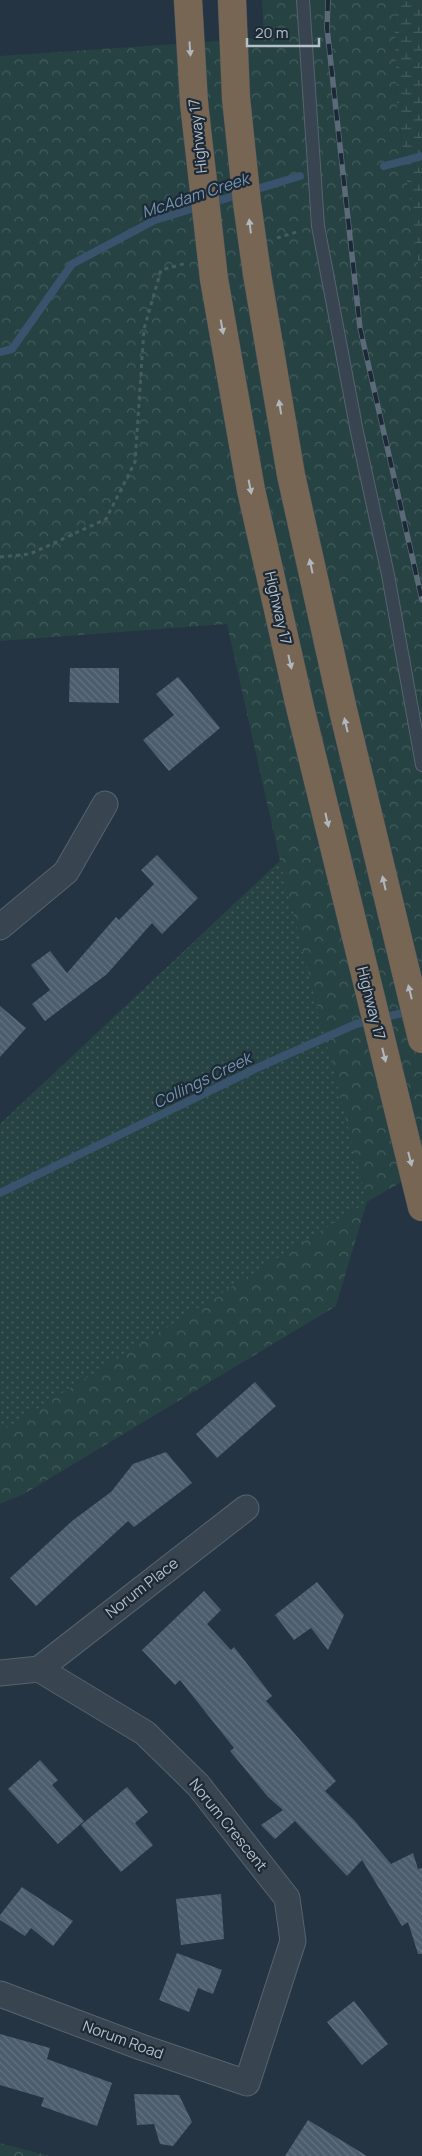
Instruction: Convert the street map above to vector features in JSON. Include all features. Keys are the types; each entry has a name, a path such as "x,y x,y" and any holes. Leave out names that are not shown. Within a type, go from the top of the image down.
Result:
{"highway":[{"name":"Highway 17","path":"188,0 194,103 214,279 251,490 302,716 422,1207"},
{"path":"232,0 236,98 246,194 257,274 291,474 342,710 422,1039"}],"street":[{"path":"0,927 66,872 105,804"},
{"name":"Norum Place","path":"38,1669 246,1508"},
{"path":"0,1673 38,1669"},
{"name":"Norum Crescent","path":"38,1669 145,1734 198,1785 287,1898 293,1941 247,2083"},
{"name":"Norum Road","path":"0,1994 141,2047 247,2083"}],"lane":[{"path":"304,0 318,226 357,432 388,575 422,765"}],"path":[{"path":"272,239 318,226"},
{"path":"0,557 30,554 106,519 135,462 144,329 161,270 189,263"}],"green space":[{"path":"262,0 394,0 397,106 422,290 422,1170 367,1202 336,1306 24,1494 0,1504 0,1124 280,861 227,624 0,641 0,56 264,38"},
{"path":"394,0 422,0 422,290 397,106"},
{"path":"280,861 367,1202 0,1432 0,1124"},
{"path":"0,2143 50,2156 0,2156"}],"building":[{"path":"70,668 119,668 119,703 69,702"},
{"path":"178,677 220,728 169,771 143,740 174,715 156,694"},
{"path":"157,855 198,898 162,934 152,923 107,974 45,1021 32,1004 50,990 31,965 50,951 67,973 116,917 119,920 154,884 141,870"},
{"path":"0,1006 26,1028 0,1057"},
{"path":"255,1382 276,1406 217,1458 196,1434"},
{"path":"166,1452 192,1483 134,1527 128,1521 36,1606 10,1578 72,1521 111,1492 133,1464"},
{"path":"317,1582 344,1615 328,1650 311,1628 294,1640 275,1615"},
{"path":"204,1591 221,1610 207,1624 231,1650 234,1647 272,1696 266,1701 336,1781 325,1791 354,1820 391,1864 413,1853 418,1869 422,1868 422,1954 418,1954 408,1922 402,1926 362,1860 347,1876 295,1821 275,1839 261,1825 283,1810 268,1797 230,1751 234,1748 180,1680 175,1685 142,1650"},
{"path":"40,1760 58,1780 52,1785 84,1821 58,1844 8,1789"},
{"path":"127,1787 148,1812 135,1823 153,1845 121,1872 81,1825"},
{"path":"22,1887 73,1921 53,1946 31,1928 25,1936 0,1920 0,1915"},
{"path":"221,1894 224,1939 181,1945 176,1899"},
{"path":"177,1953 222,1970 213,1994 198,1988 189,2012 159,2000"},
{"path":"354,2001 388,2044 362,2065 327,2022"},
{"path":"0,2034 50,2048 47,2059 112,2083 97,2126 41,2106 44,2098 0,2085"},
{"path":"134,2094 179,2095 192,2122 173,2146 160,2144 154,2124 137,2125"},
{"path":"308,2120 367,2156 285,2156"}],"waterway":[{"name":"McAdam Creek","path":"384,166 422,156"},
{"name":"McAdam Creek","path":"0,352 12,349 72,264 155,220 300,176"},
{"name":"Collings Creek","path":"0,1193 259,1067 356,1024 411,1011"}],"railway":[{"path":"328,0 327,28 360,328 422,600"}]}
